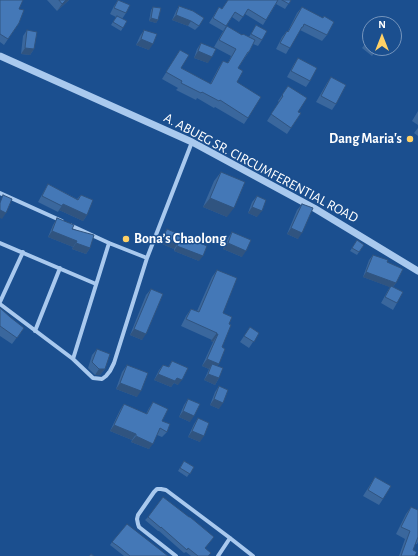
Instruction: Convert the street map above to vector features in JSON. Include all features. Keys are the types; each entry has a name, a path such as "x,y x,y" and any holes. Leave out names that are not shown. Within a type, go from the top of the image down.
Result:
{"street":[{"name":"A. ABUEG SR. CIRCUMFERENTIAL ROAD","path":"0,56 192,142 314,208 418,271"},
{"path":"23,252 0,303 73,359 93,378 102,379 110,371 114,363 147,258 192,142"},
{"path":"0,193 109,243 147,258"},
{"path":"0,243 96,284"},
{"path":"73,359 109,243"},
{"path":"35,331 60,268"},
{"path":"176,556 139,527 138,524 138,516 154,492 157,490 166,490 253,556"},
{"path":"218,556 230,538"}],"building":[{"path":"0,0 23,0 19,9 24,10 19,23 8,39 0,34"},
{"path":"59,0 66,0 62,4"},
{"path":"118,0 130,5 126,13 114,8"},
{"path":"228,0 278,0 266,20 248,9 243,17 235,12 226,26 213,18 219,7 222,9"},
{"path":"282,0 291,0 289,4"},
{"path":"179,6 193,11 204,18 199,26 176,15"},
{"path":"153,7 161,8 158,20 151,18"},
{"path":"302,7 334,22 327,35 304,24 290,48 280,43"},
{"path":"117,16 127,21 123,28 113,22"},
{"path":"256,25 267,31 262,40 251,34"},
{"path":"227,26 242,35 243,34 255,40 238,68 243,71 237,82 261,97 248,118 220,100 219,101 181,83 182,81 166,72 180,50 189,55 181,68 211,84 223,61 228,63 236,49 219,40"},
{"path":"27,30 37,32 34,49 25,48"},
{"path":"144,30 157,34 153,44 141,39"},
{"path":"201,43 216,49 212,57 198,51"},
{"path":"298,58 317,68 310,81 291,71"},
{"path":"331,77 346,85 336,104 321,96"},
{"path":"288,86 307,98 298,112 301,113 291,128 271,114"},
{"path":"221,172 245,182 234,208 210,198"},
{"path":"48,184 78,200 81,195 93,200 87,215 63,204 62,206 42,196"},
{"path":"3,195 12,199 6,213 0,210 0,203"},
{"path":"257,196 266,200 262,211 252,207"},
{"path":"302,204 313,208 302,233 291,228"},
{"path":"57,218 74,225 72,229 94,235 90,248 52,231"},
{"path":"167,229 207,246 203,256 177,246 178,243 163,237"},
{"path":"232,232 251,240 246,251 228,243"},
{"path":"357,240 364,245 359,252 352,248"},
{"path":"373,255 388,260 387,262 403,269 396,283 366,272"},
{"path":"217,270 237,278 223,313 232,317 229,324 231,325 222,347 225,349 219,364 207,359 218,334 186,319 191,309 199,312"},
{"path":"391,286 403,292 397,303 385,297"},
{"path":"151,289 163,294 146,334 134,329"},
{"path":"0,308 24,328 17,338 0,326"},
{"path":"250,327 259,333 254,342 244,336"},
{"path":"97,349 110,354 105,369 99,369 92,362"},
{"path":"172,361 188,368 182,380 177,378 175,381 158,374 163,365 169,367"},
{"path":"212,364 223,368 219,378 208,374"},
{"path":"127,365 148,373 141,391 120,383"},
{"path":"219,386 228,390 223,403 214,399"},
{"path":"188,399 200,404 194,416 183,411"},
{"path":"153,402 168,409 162,421 170,424 167,432 160,428 153,444 136,436 136,434 114,425 124,404 147,414"},
{"path":"198,418 209,423 204,436 192,431"},
{"path":"184,461 194,467 190,474 180,468"},
{"path":"375,477 391,486 383,499 368,490"},
{"path":"163,497 214,537 205,548 211,553 208,556 198,556 188,548 187,550 148,517"},
{"path":"411,507 418,510 418,537 413,550 417,552 415,556 401,556 410,531 401,527"},
{"path":"127,524 168,556 130,556 112,542"}],"place":[{"name":"Dang Maria's","path":"410,139"},
{"name":"Bona’s Chaolong","path":"126,239"}]}
